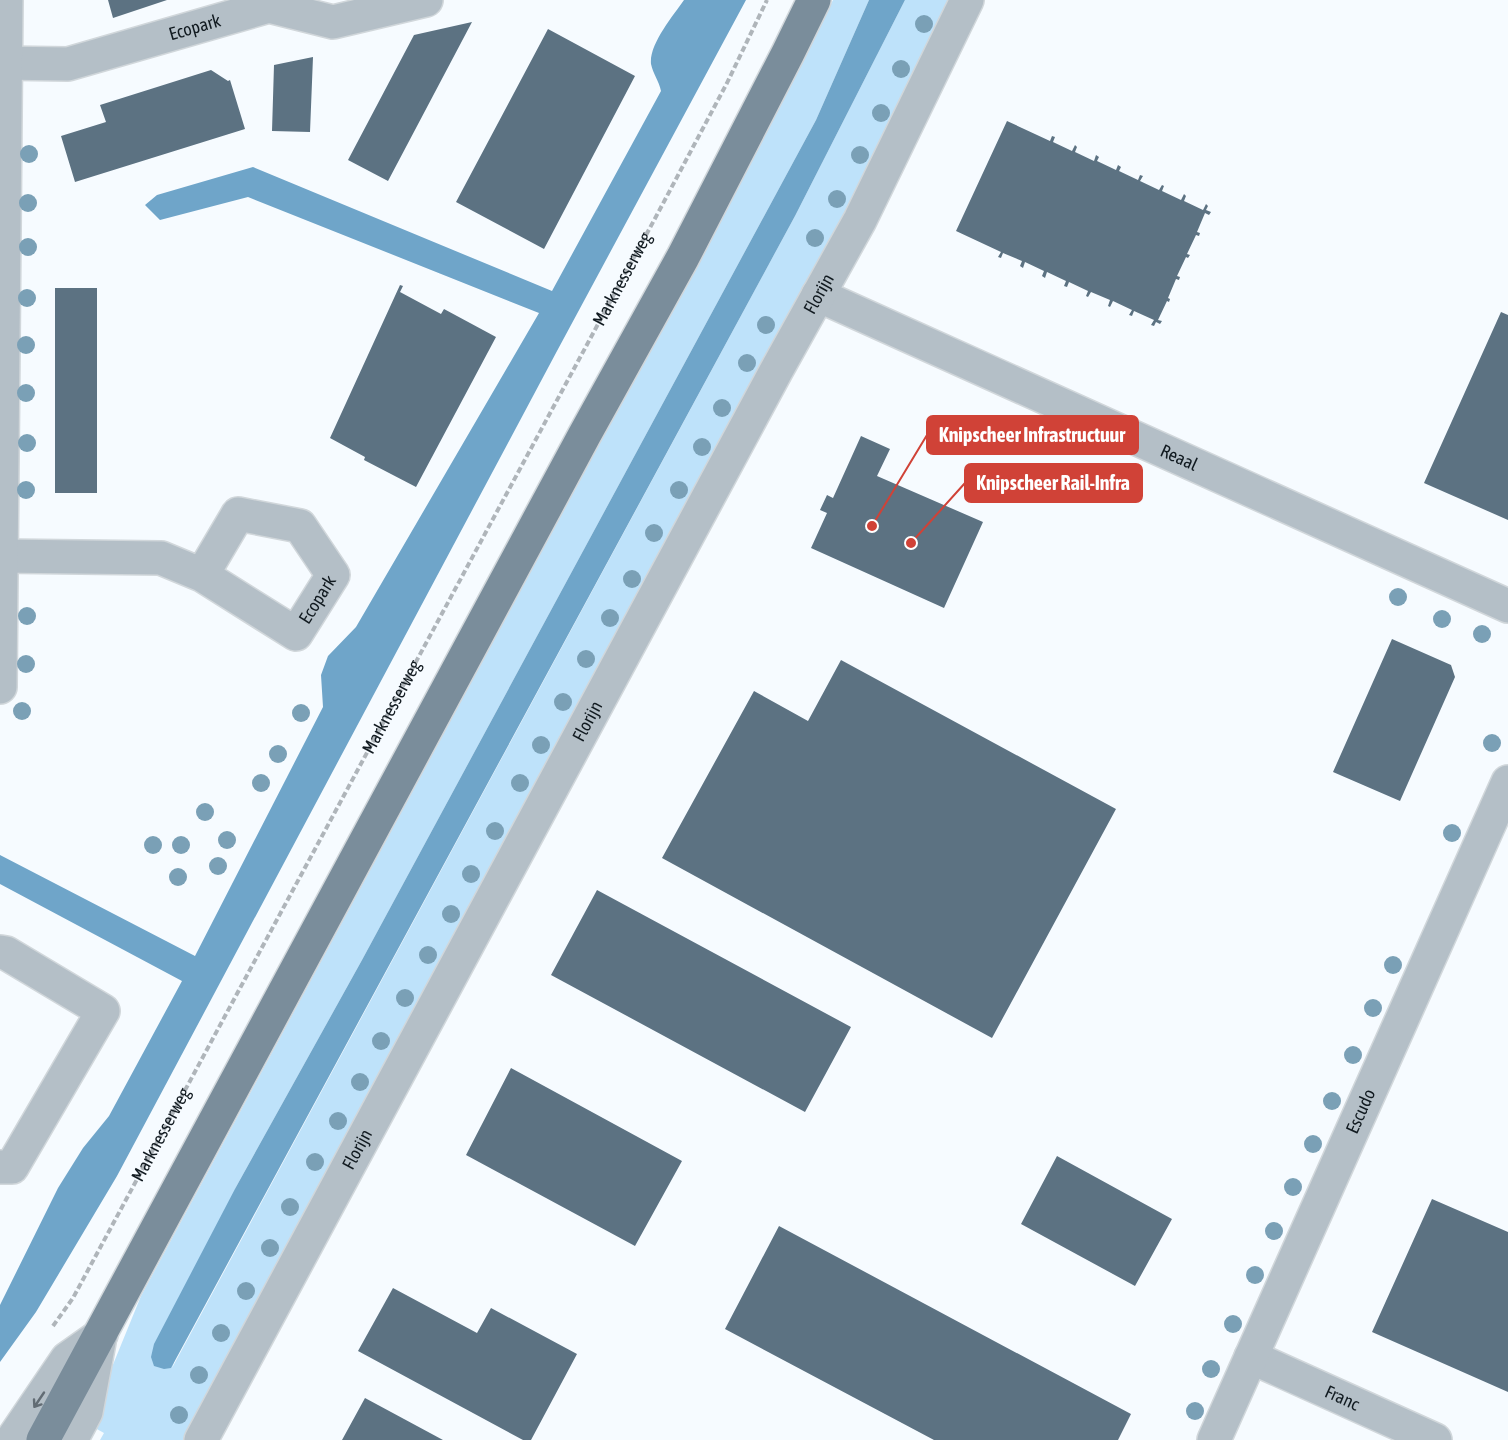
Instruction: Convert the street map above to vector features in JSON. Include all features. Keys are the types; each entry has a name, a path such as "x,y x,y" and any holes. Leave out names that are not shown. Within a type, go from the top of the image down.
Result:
{"main road":[{"path":"43,1440 563,475 683,257 814,0"}],"street":[{"path":"0,687 3,63 6,0"},
{"name":"Ecopark","path":"3,63 68,64 272,3 333,22 426,0"},
{"name":"Florijn","path":"201,1440 860,220 967,0"},
{"name":"Reaal","path":"818,295 1508,606"},
{"path":"1,556 161,558 202,575"},
{"name":"Escudo","path":"1214,1440 1508,782"},
{"path":"0,952 6,952 103,1011 4,1175"},
{"path":"12,1440 67,1359 100,1335"},
{"path":"71,1440 86,1412 100,1335"},
{"name":"Franc","path":"1251,1357 1436,1440"}],"path":[{"name":"Marknesserweg","path":"49,1332 73,1298 313,855 727,83 767,0"}],"shaded area":[{"path":"684,0 746,0 117,1176 36,1312 0,1362 0,1305 58,1188 83,1148 109,1116 182,981 0,884 0,855 195,956 323,707 321,675 328,656 356,627 539,313 248,197 160,220 145,205 157,195 253,167 552,291 661,91 652,68 651,56 663,30"},
{"path":"833,0 869,0 816,120 362,960 236,1187 172,1368 795,216 905,0 950,0 879,148 838,226 184,1440 100,1440 104,1433 95,1428 92,1416 141,1296 760,145"},
{"path":"869,0 905,0 795,216 171,1368 164,1369 154,1366 151,1357 154,1344 236,1187 362,960 816,120"}],"building":[{"path":"108,0 167,0 113,18"},
{"path":"472,22 388,181 348,160 414,35"},
{"path":"548,29 635,76 544,249 456,202"},
{"path":"313,57 310,132 272,131 274,65"},
{"path":"211,70 228,81 230,80 245,129 75,182 61,136 106,122 100,105"},
{"path":"1007,121 1050,141 1052,136 1055,137 1053,142 1072,151 1075,145 1077,147 1075,152 1094,161 1096,155 1099,157 1097,161 1116,170 1118,165 1121,167 1119,171 1138,180 1140,175 1143,176 1140,181 1159,190 1162,185 1164,186 1162,191 1181,200 1184,194 1186,196 1184,201 1203,210 1206,204 1208,206 1206,210 1211,212 1209,215 1205,213 1197,232 1200,233 1199,236 1196,235 1187,254 1190,255 1186,257 1177,276 1180,277 1179,280 1176,279 1168,298 1169,302 1167,301 1158,320 1162,321 1160,324 1156,322 1154,326 1151,325 1154,320 1134,311 1132,316 1129,315 1132,310 1113,301 1110,307 1108,306 1110,300 1091,292 1088,297 1086,296 1088,291 1069,282 1067,287 1064,286 1066,281 1047,272 1045,278 1042,276 1044,271 1025,262 1023,268 1020,266 1022,261 1003,253 1001,258 998,257 1001,252 956,231"},
{"path":"400,285 403,286 400,292 441,314 444,309 496,337 416,487 364,460 365,457 330,438"},
{"path":"55,288 97,288 97,493 55,493"},
{"path":"1501,312 1508,315 1508,520 1424,483"},
{"path":"861,436 890,449 877,476 983,522 944,608 811,548 827,513 820,510 827,495 833,498"},
{"path":"1392,639 1451,665 1455,677 1400,801 1333,772"},
{"path":"841,660 1116,809 992,1038 662,858 754,691 808,721"},
{"path":"597,890 851,1027 805,1112 551,975"},
{"path":"511,1068 682,1161 635,1246 466,1155"},
{"path":"1057,1156 1172,1219 1135,1286 1021,1224"},
{"path":"1432,1199 1508,1232 1508,1392 1372,1332"},
{"path":"779,1226 1131,1414 1118,1440 934,1440 725,1329"},
{"path":"393,1288 477,1333 491,1308 577,1354 531,1440 523,1440 358,1351"},
{"path":"365,1398 443,1440 342,1440"}],"place":[{"name":"Knipscheer Infrastructuur","path":"872,526"},
{"name":"Knipscheer Rail-Infra","path":"911,543"}]}
